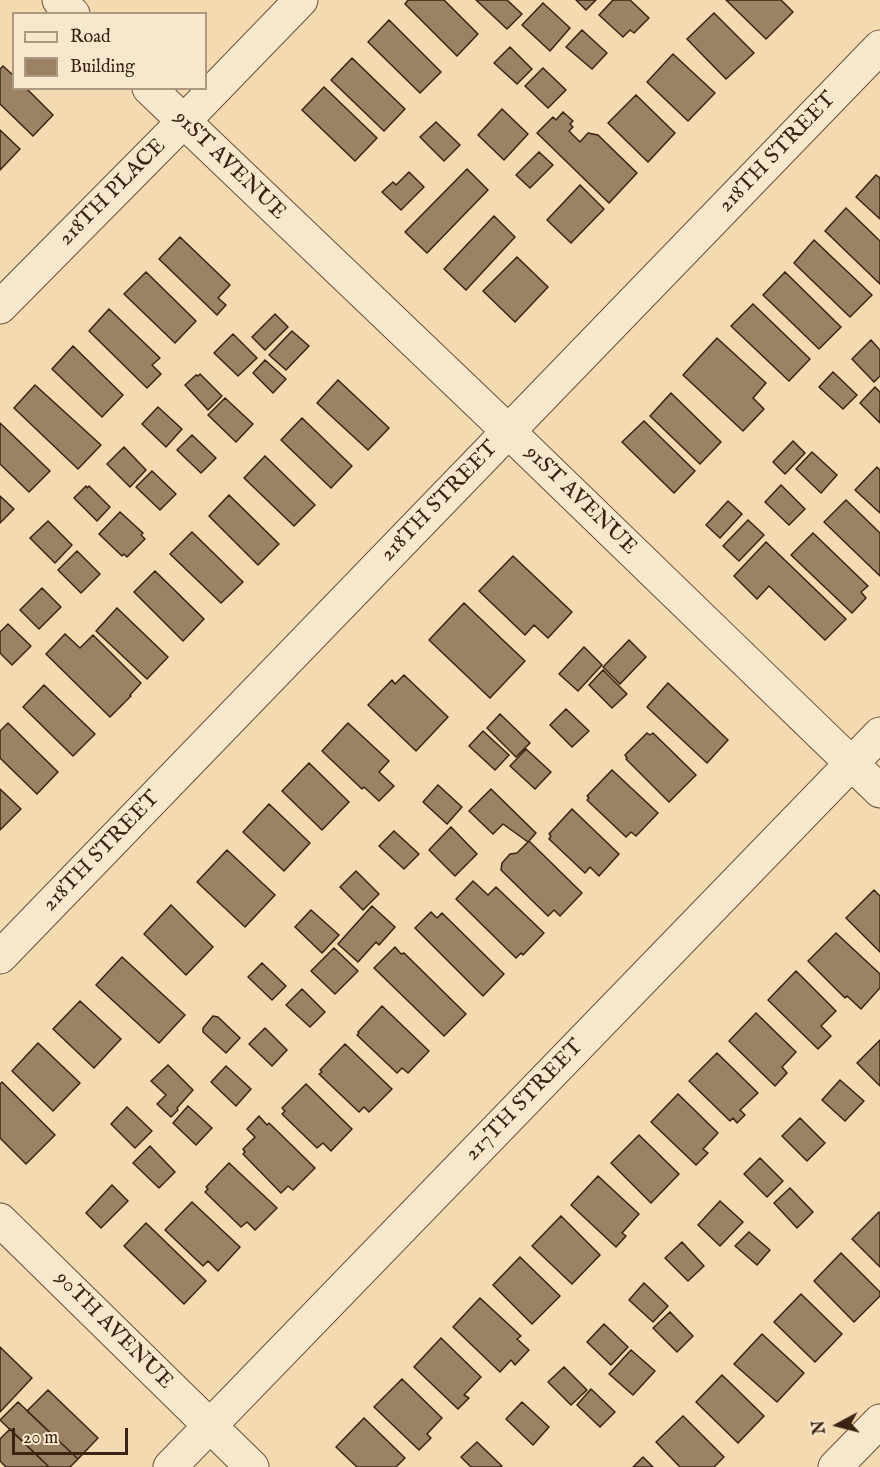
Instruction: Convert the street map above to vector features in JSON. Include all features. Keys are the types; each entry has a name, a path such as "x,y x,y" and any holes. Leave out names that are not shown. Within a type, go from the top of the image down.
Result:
{"street":[{"path":"59,0 70,12"},
{"name":"218TH PLACE","path":"0,307 301,0"},
{"name":"218TH STREET","path":"0,957 880,47"},
{"name":"91ST AVENUE","path":"151,90 880,791"},
{"name":"217TH STREET","path":"171,1467 880,734"},
{"name":"90TH AVENUE","path":"0,1220 252,1467"},
{"path":"835,1467 880,1421"}],"building":[{"path":"408,0 444,0 478,34 457,56 405,4"},
{"path":"476,0 507,0 522,14 507,29"},
{"path":"576,0 596,0 586,10"},
{"path":"613,0 630,0 649,18 634,33 630,30 623,37 599,15"},
{"path":"726,0 781,0 793,12 766,39"},
{"path":"543,3 570,28 550,51 522,25"},
{"path":"714,13 754,53 726,79 687,39"},
{"path":"389,20 441,72 420,93 368,42"},
{"path":"582,30 607,53 592,69 566,47"},
{"path":"510,47 532,69 517,84 494,63"},
{"path":"673,54 715,93 688,121 647,82"},
{"path":"352,58 405,109 384,131 331,80"},
{"path":"3,66 12,74 12,90 28,90 53,115 33,136 0,104 0,69"},
{"path":"543,68 566,90 548,108 525,86"},
{"path":"324,87 377,138 355,161 302,110"},
{"path":"636,95 675,133 648,162 608,123"},
{"path":"502,109 528,134 504,160 478,135"},
{"path":"563,112 573,121 570,124 573,127 569,131 580,142 588,133 598,135 637,173 609,203 537,133 553,117 556,120"},
{"path":"436,122 460,145 444,161 420,137"},
{"path":"0,130 20,149 0,170"},
{"path":"539,152 553,165 530,188 516,175"},
{"path":"467,169 488,190 427,253 405,232"},
{"path":"409,172 424,187 401,210 382,192 393,182 396,185"},
{"path":"876,175 880,178 880,219 856,197"},
{"path":"580,185 604,209 571,243 547,220"},
{"path":"846,208 880,241 880,284 825,231"},
{"path":"494,216 515,237 466,290 444,269"},
{"path":"180,237 230,285 218,298 226,305 217,315 159,259"},
{"path":"814,240 872,295 850,317 794,263"},
{"path":"517,257 548,287 515,322 483,291"},
{"path":"146,272 196,321 175,343 124,294"},
{"path":"785,272 841,327 819,349 763,295"},
{"path":"753,304 810,359 789,381 731,326"},
{"path":"109,309 160,358 152,365 161,374 147,388 89,331"},
{"path":"275,314 288,327 265,350 252,337"},
{"path":"292,331 309,346 286,370 269,355"},
{"path":"233,334 257,358 238,376 214,353"},
{"path":"717,338 766,383 753,398 764,409 743,431 683,375"},
{"path":"871,340 880,350 880,376 874,382 852,359"},
{"path":"73,346 123,395 102,417 52,369"},
{"path":"265,360 286,379 273,393 253,373"},
{"path":"833,372 857,395 843,409 819,387"},
{"path":"200,374 222,396 208,410 185,385"},
{"path":"338,380 389,428 368,450 317,403"},
{"path":"35,385 101,445 78,469 14,408"},
{"path":"875,387 880,392 880,423 860,403"},
{"path":"671,393 721,442 700,464 650,416"},
{"path":"225,398 253,424 236,442 208,415"},
{"path":"158,407 182,429 166,447 142,424"},
{"path":"302,418 352,466 331,488 281,440"},
{"path":"644,421 695,471 674,493 622,442"},
{"path":"0,423 50,471 29,492 0,464"},
{"path":"192,435 216,458 201,473 177,450"},
{"path":"793,441 805,453 785,474 773,462"},
{"path":"124,447 146,470 130,487 107,464"},
{"path":"812,452 837,475 821,493 796,469"},
{"path":"265,456 315,505 294,526 244,478"},
{"path":"877,467 880,470 880,513 855,490"},
{"path":"152,471 176,494 160,510 136,487"},
{"path":"781,485 805,509 789,525 765,502"},
{"path":"86,486 87,488 89,486 110,507 97,521 74,498"},
{"path":"229,495 279,544 258,565 209,516"},
{"path":"0,496 14,509 0,523"},
{"path":"846,500 880,533 880,576 824,522"},
{"path":"728,501 742,514 720,538 706,525"},
{"path":"120,512 143,533 141,535 145,539 127,557 124,554 122,556 99,534"},
{"path":"748,520 764,535 739,561 723,546"},
{"path":"48,521 72,545 55,563 30,538"},
{"path":"192,532 243,582 221,603 170,554"},
{"path":"813,533 868,586 861,592 866,598 852,613 791,555"},
{"path":"766,542 846,619 825,640 769,586 757,599 734,576"},
{"path":"77,551 100,574 81,593 58,570"},
{"path":"513,556 572,612 548,638 534,625 525,635 479,591"},
{"path":"155,571 204,619 183,641 134,592"},
{"path":"42,588 61,607 39,629 20,610"},
{"path":"464,603 525,661 490,698 429,640"},
{"path":"117,608 168,657 147,679 96,631"},
{"path":"8,624 31,646 12,665 0,653 0,632"},
{"path":"65,634 80,648 93,635 141,683 110,717 46,654"},
{"path":"629,640 646,657 620,684 603,667"},
{"path":"584,647 602,665 578,691 559,674"},
{"path":"603,670 627,694 612,708 589,685"},
{"path":"404,675 448,717 416,751 368,705 392,680 395,684"},
{"path":"668,683 728,740 707,763 647,707"},
{"path":"44,685 95,734 73,756 23,707"},
{"path":"566,709 589,731 572,747 550,725"},
{"path":"500,714 530,743 516,757 487,728"},
{"path":"8,723 58,772 37,794 0,758 0,731"},
{"path":"348,723 389,761 379,772 394,786 379,801 364,787 362,789 322,751"},
{"path":"483,731 509,755 495,770 469,746"},
{"path":"647,733 650,735 653,733 696,775 669,802 626,759 625,755"},
{"path":"526,749 551,772 535,789 510,766"},
{"path":"309,763 349,802 322,830 282,791"},
{"path":"612,770 658,813 636,836 631,832 626,837 587,800 589,798 587,796"},
{"path":"438,785 462,807 447,824 423,802"},
{"path":"0,789 21,809 0,830"},
{"path":"491,789 536,833 528,842 503,824 493,834 469,811"},
{"path":"269,804 310,843 284,871 243,832"},
{"path":"572,809 619,854 599,876 590,867 585,873 549,839 551,836 549,834"},
{"path":"451,827 477,854 455,876 429,850"},
{"path":"394,831 419,854 404,869 379,846"},
{"path":"529,841 582,893 560,916 554,910 548,916 501,870 502,863 510,854 517,853"},
{"path":"227,850 275,895 245,927 197,882"},
{"path":"356,871 379,894 363,910 340,887"},
{"path":"473,881 488,895 496,887 544,933 523,955 521,953 516,958 456,899"},
{"path":"874,890 880,896 880,952 846,918"},
{"path":"171,905 213,947 186,975 144,934"},
{"path":"372,906 395,927 379,945 376,942 358,962 338,944"},
{"path":"311,910 339,935 322,953 295,927"},
{"path":"431,912 437,918 442,913 504,974 483,996 415,928"},
{"path":"836,933 880,974 880,988 861,1009 847,996 845,998 808,961"},
{"path":"395,947 401,954 404,953 466,1014 444,1036 374,968"},
{"path":"334,948 358,971 335,994 311,971"},
{"path":"122,957 185,1015 159,1043 96,985"},
{"path":"262,963 286,986 272,1000 248,977"},
{"path":"796,971 836,1011 821,1026 831,1036 818,1049 768,1000"},
{"path":"302,989 325,1012 310,1027 286,1005"},
{"path":"80,1001 121,1039 94,1068 53,1029"},
{"path":"382,1006 429,1051 408,1073 402,1068 397,1073 357,1035"},
{"path":"756,1013 796,1052 782,1067 787,1073 775,1086 729,1041"},
{"path":"213,1016 218,1017 240,1038 226,1053 203,1032 203,1028"},
{"path":"265,1028 287,1050 272,1066 249,1044"},
{"path":"880,1040 880,1086 857,1063"},
{"path":"38,1043 80,1083 53,1111 12,1071"},
{"path":"345,1044 392,1089 369,1112 364,1107 359,1112 319,1074 322,1072 320,1070"},
{"path":"717,1053 758,1093 740,1110 745,1115 737,1123 733,1118 730,1121 689,1081"},
{"path":"168,1065 193,1090 171,1117 157,1104 166,1095 151,1081"},
{"path":"226,1066 251,1089 236,1106 211,1082"},
{"path":"840,1080 864,1101 845,1121 822,1100"},
{"path":"2,1082 55,1135 26,1164 0,1138 0,1084"},
{"path":"306,1084 352,1129 331,1151 323,1143 317,1148 282,1114 285,1111 282,1108"},
{"path":"678,1094 718,1133 703,1149 708,1153 696,1165 651,1122"},
{"path":"188,1106 212,1128 196,1145 173,1123"},
{"path":"127,1107 152,1131 135,1148 111,1124"},
{"path":"259,1116 315,1168 293,1190 288,1186 281,1193 243,1154 245,1152 243,1149 255,1137 247,1129"},
{"path":"800,1118 825,1143 807,1161 782,1136"},
{"path":"639,1135 679,1174 651,1203 611,1163"},
{"path":"150,1146 175,1172 159,1188 133,1163"},
{"path":"760,1158 783,1181 767,1197 744,1174"},
{"path":"229,1163 277,1208 255,1230 247,1222 241,1227 205,1192 208,1189 206,1187"},
{"path":"598,1176 639,1214 622,1233 626,1236 616,1247 571,1205"},
{"path":"112,1185 128,1201 101,1228 86,1213"},
{"path":"790,1188 813,1212 797,1228 774,1203"},
{"path":"720,1201 743,1222 720,1246 698,1225"},
{"path":"192,1202 240,1247 218,1271 208,1261 203,1266 165,1230"},
{"path":"880,1213 880,1267 852,1239"},
{"path":"561,1216 600,1255 572,1284 532,1246"},
{"path":"146,1223 206,1281 184,1304 124,1246"},
{"path":"749,1232 770,1250 757,1265 735,1246"},
{"path":"682,1242 704,1266 688,1281 665,1258"},
{"path":"841,1253 880,1292 880,1296 854,1322 814,1281"},
{"path":"520,1257 560,1296 532,1324 493,1285"},
{"path":"644,1283 668,1306 653,1322 629,1300"},
{"path":"801,1294 842,1334 815,1362 774,1322"},
{"path":"480,1298 521,1336 517,1339 529,1350 515,1365 511,1360 500,1372 453,1327"},
{"path":"670,1312 693,1336 677,1352 653,1328"},
{"path":"604,1324 628,1347 611,1365 587,1342"},
{"path":"762,1334 804,1373 777,1402 734,1364"},
{"path":"441,1338 481,1377 464,1395 469,1398 458,1409 414,1367"},
{"path":"0,1347 32,1378 0,1412"},
{"path":"631,1350 655,1371 633,1395 609,1374"},
{"path":"564,1367 587,1390 571,1405 548,1382"},
{"path":"722,1375 764,1416 738,1443 696,1402"},
{"path":"402,1379 442,1418 427,1434 431,1438 419,1450 374,1407"},
{"path":"591,1389 615,1412 600,1427 577,1405"},
{"path":"48,1390 98,1438 78,1459 27,1411"},
{"path":"18,1402 78,1459 70,1467 49,1467 0,1420"},
{"path":"522,1402 549,1427 533,1445 506,1419"},
{"path":"683,1416 724,1457 714,1467 680,1467 656,1442"},
{"path":"364,1418 405,1458 396,1467 357,1467 336,1447"},
{"path":"10,1429 49,1467 6,1467 0,1461 0,1439"},
{"path":"477,1442 502,1466 471,1467 461,1457"},
{"path":"643,1457 653,1467 633,1467"}]}
